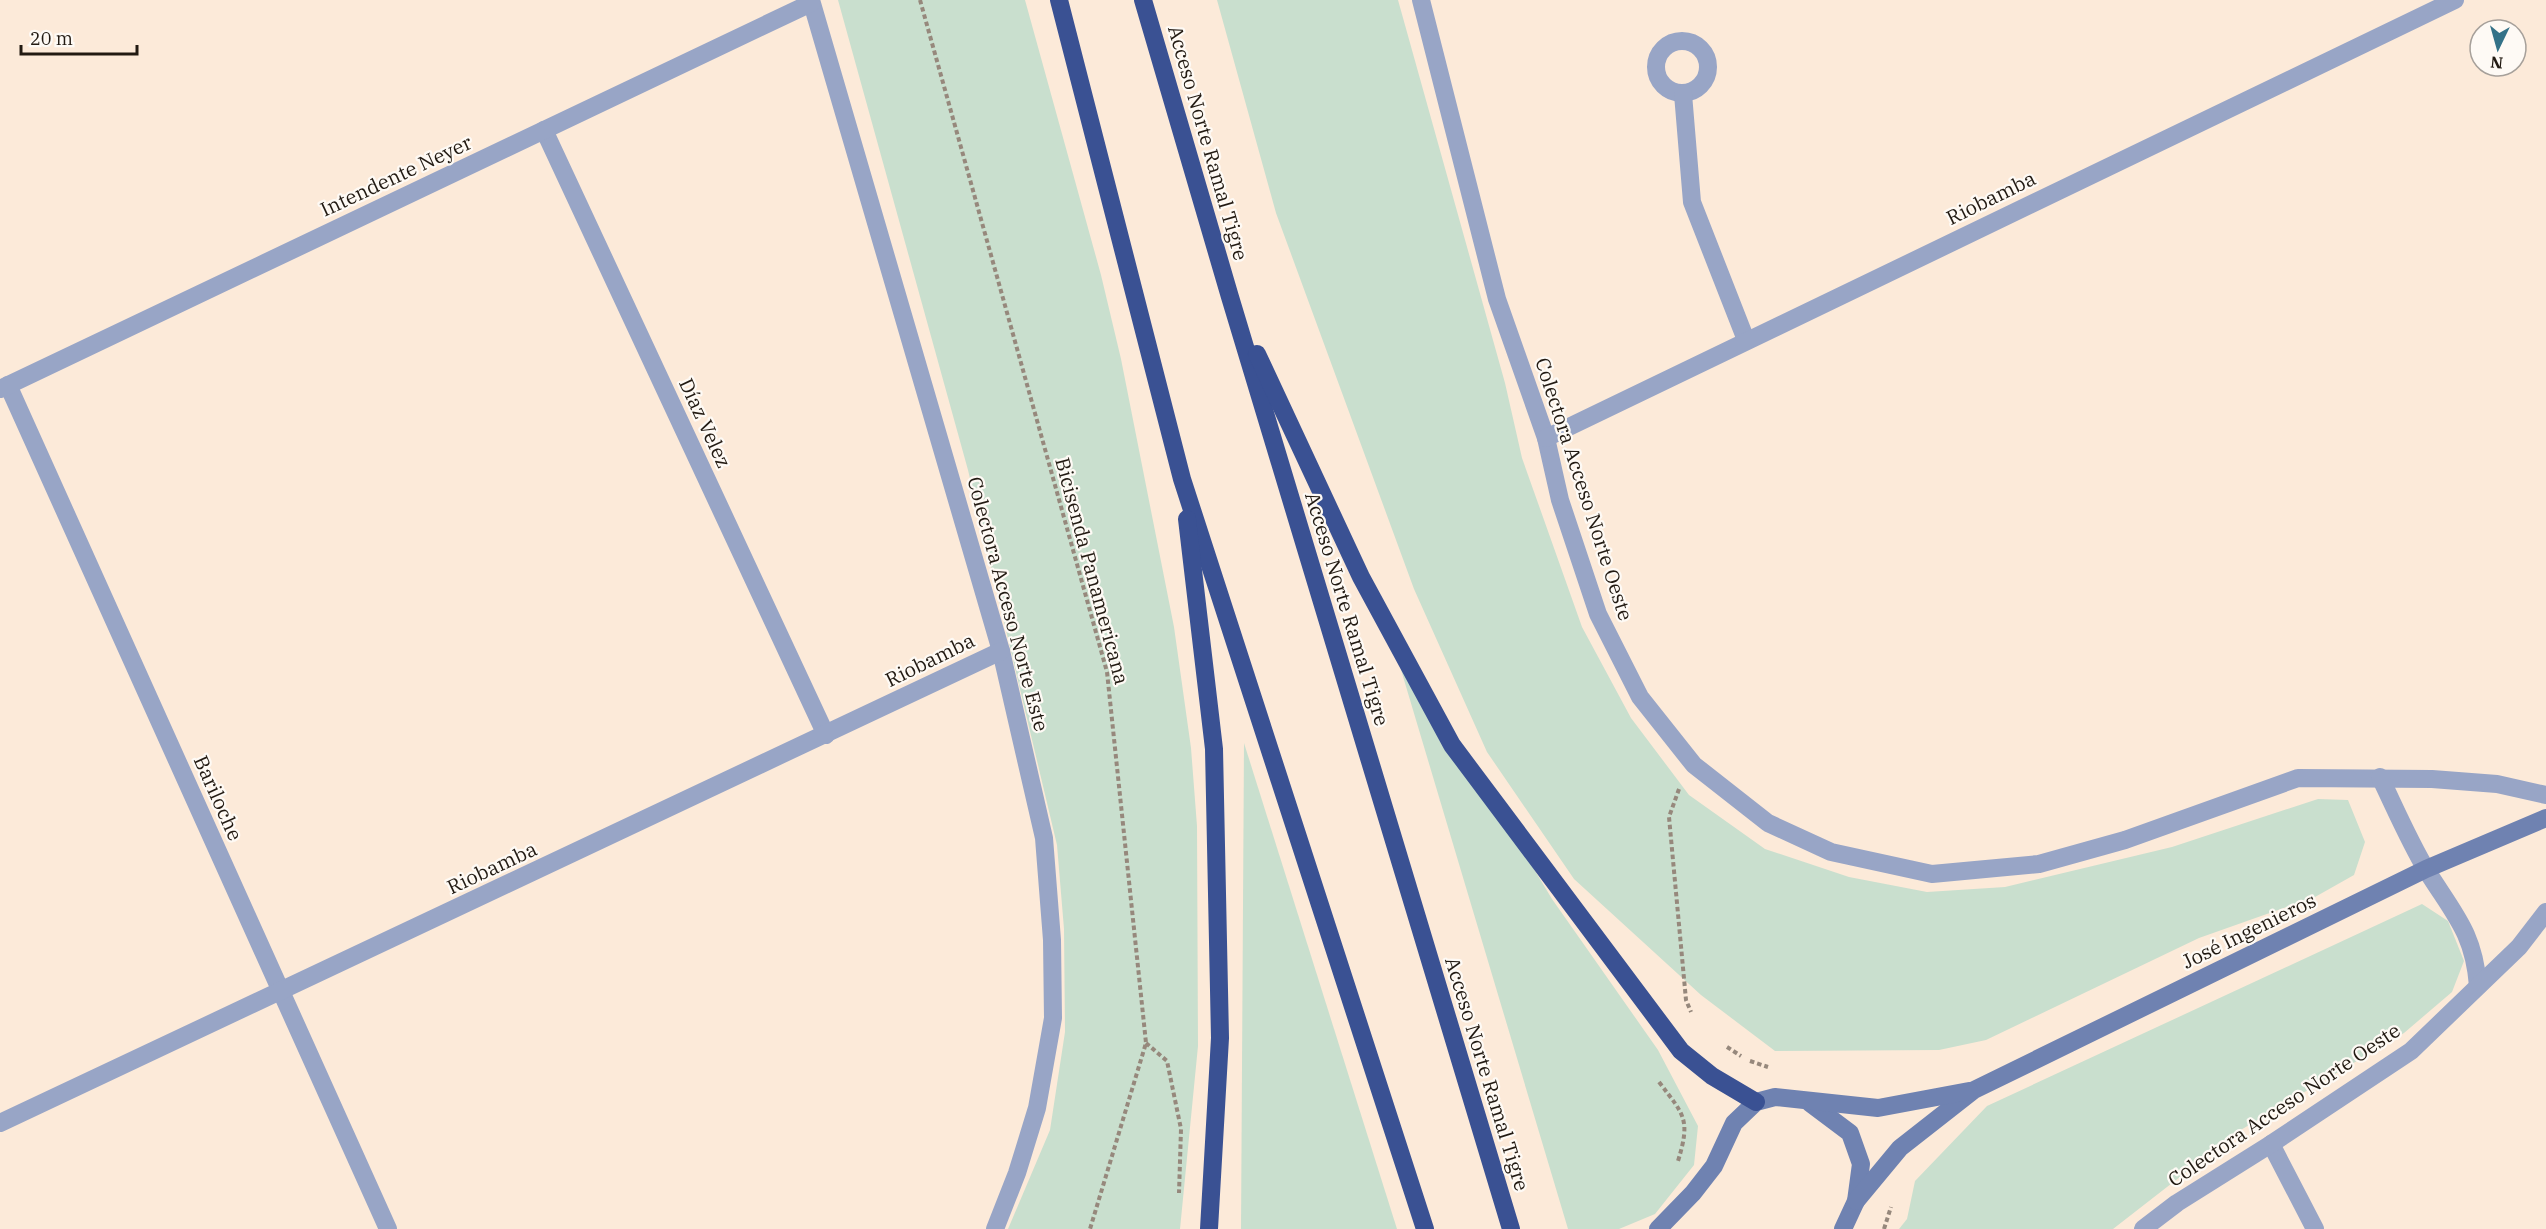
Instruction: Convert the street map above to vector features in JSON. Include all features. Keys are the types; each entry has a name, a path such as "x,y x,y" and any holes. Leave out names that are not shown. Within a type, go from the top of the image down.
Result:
{"highway":[{"path":"1059,0 1182,478 1425,1229"},
{"name":"Acceso Norte Ramal Tigre","path":"1143,0 1230,297 1511,1229"},
{"path":"1230,297 1361,577 1452,745 1681,1051 1712,1076 1756,1102"},
{"path":"1182,478 1214,748 1220,1038 1209,1229"}],"street":[{"name":"Colectora Acceso Norte Oeste","path":"1421,0 1497,298 1546,438 1560,500 1598,614 1640,697 1694,765 1768,823 1831,852 1932,874 2039,864 2125,840 2298,778 2380,777 2497,784 2546,795"},
{"name":"Riobamba","path":"1546,438 2455,0"},
{"name":"Intendente Neyer","path":"4,387 811,1"},
{"name":"Colectora Acceso Norte Este","path":"811,1 1001,651 1044,838 1052,940 1053,1018 1037,1108 1017,1173 995,1229"},
{"path":"1683,94 1692,202 1746,340"},
{"name":"Díaz Velez","path":"544,130 826,735"},
{"name":"Bariloche","path":"4,387 388,1229"},
{"name":"Riobamba","path":"0,1123 281,993 1001,651"},
{"path":"2380,777 2426,869 2462,924 2476,957 2478,986"},
{"name":"José Ingenieros","path":"1856,1201 1900,1148 1974,1090 2426,869 2546,818"},
{"name":"Colectora Acceso Norte Oeste","path":"2143,1229 2177,1203 2271,1144 2411,1050 2519,947 2546,912"},
{"name":"José Ingenieros","path":"1756,1102 1775,1097 1810,1103 1878,1108 1974,1090"},
{"path":"1658,1229 1714,1166 1734,1123 1756,1102"},
{"path":"1810,1103 1850,1133 1862,1164 1856,1201 1843,1229"},
{"path":"2271,1144 2315,1229"}],"path":[{"name":"Bicisenda Panamericana","path":"920,0 1107,672 1146,1043 1090,1229"},
{"path":"1694,765 1680,787 1670,817 1686,1000 1694,1019"},
{"path":"1146,1043 1167,1060 1181,1129 1180,1168"},
{"path":"1659,1082 1683,1113 1685,1134 1674,1171"}],"green space":[{"path":"838,0 1025,0 1101,275 1121,359 1174,627 1191,748 1197,826 1198,1046 1180,1229 1008,1229 1050,1130 1065,1032 1064,929 1057,845 968,470"},
{"path":"1217,0 1398,0 1505,383 1522,458 1582,627 1631,718 1689,795 1765,849 1849,877 1927,892 2005,887 2172,847 2318,799 2348,800 2365,842 2354,875 2315,897 2199,938 1986,1040 1939,1050 1775,1051 1701,995 1574,879 1487,752 1414,589 1276,213"},
{"path":"1393,643 1434,703 1552,899 1658,1050 1698,1126 1694,1165 1655,1214 1619,1229 1568,1229"},
{"path":"1244,743 1397,1229 1241,1229"},
{"path":"2422,904 2448,921 2464,961 2452,992 2404,1033 2239,1131 2113,1229 1899,1229 1907,1219 1915,1181 1987,1106"}]}
